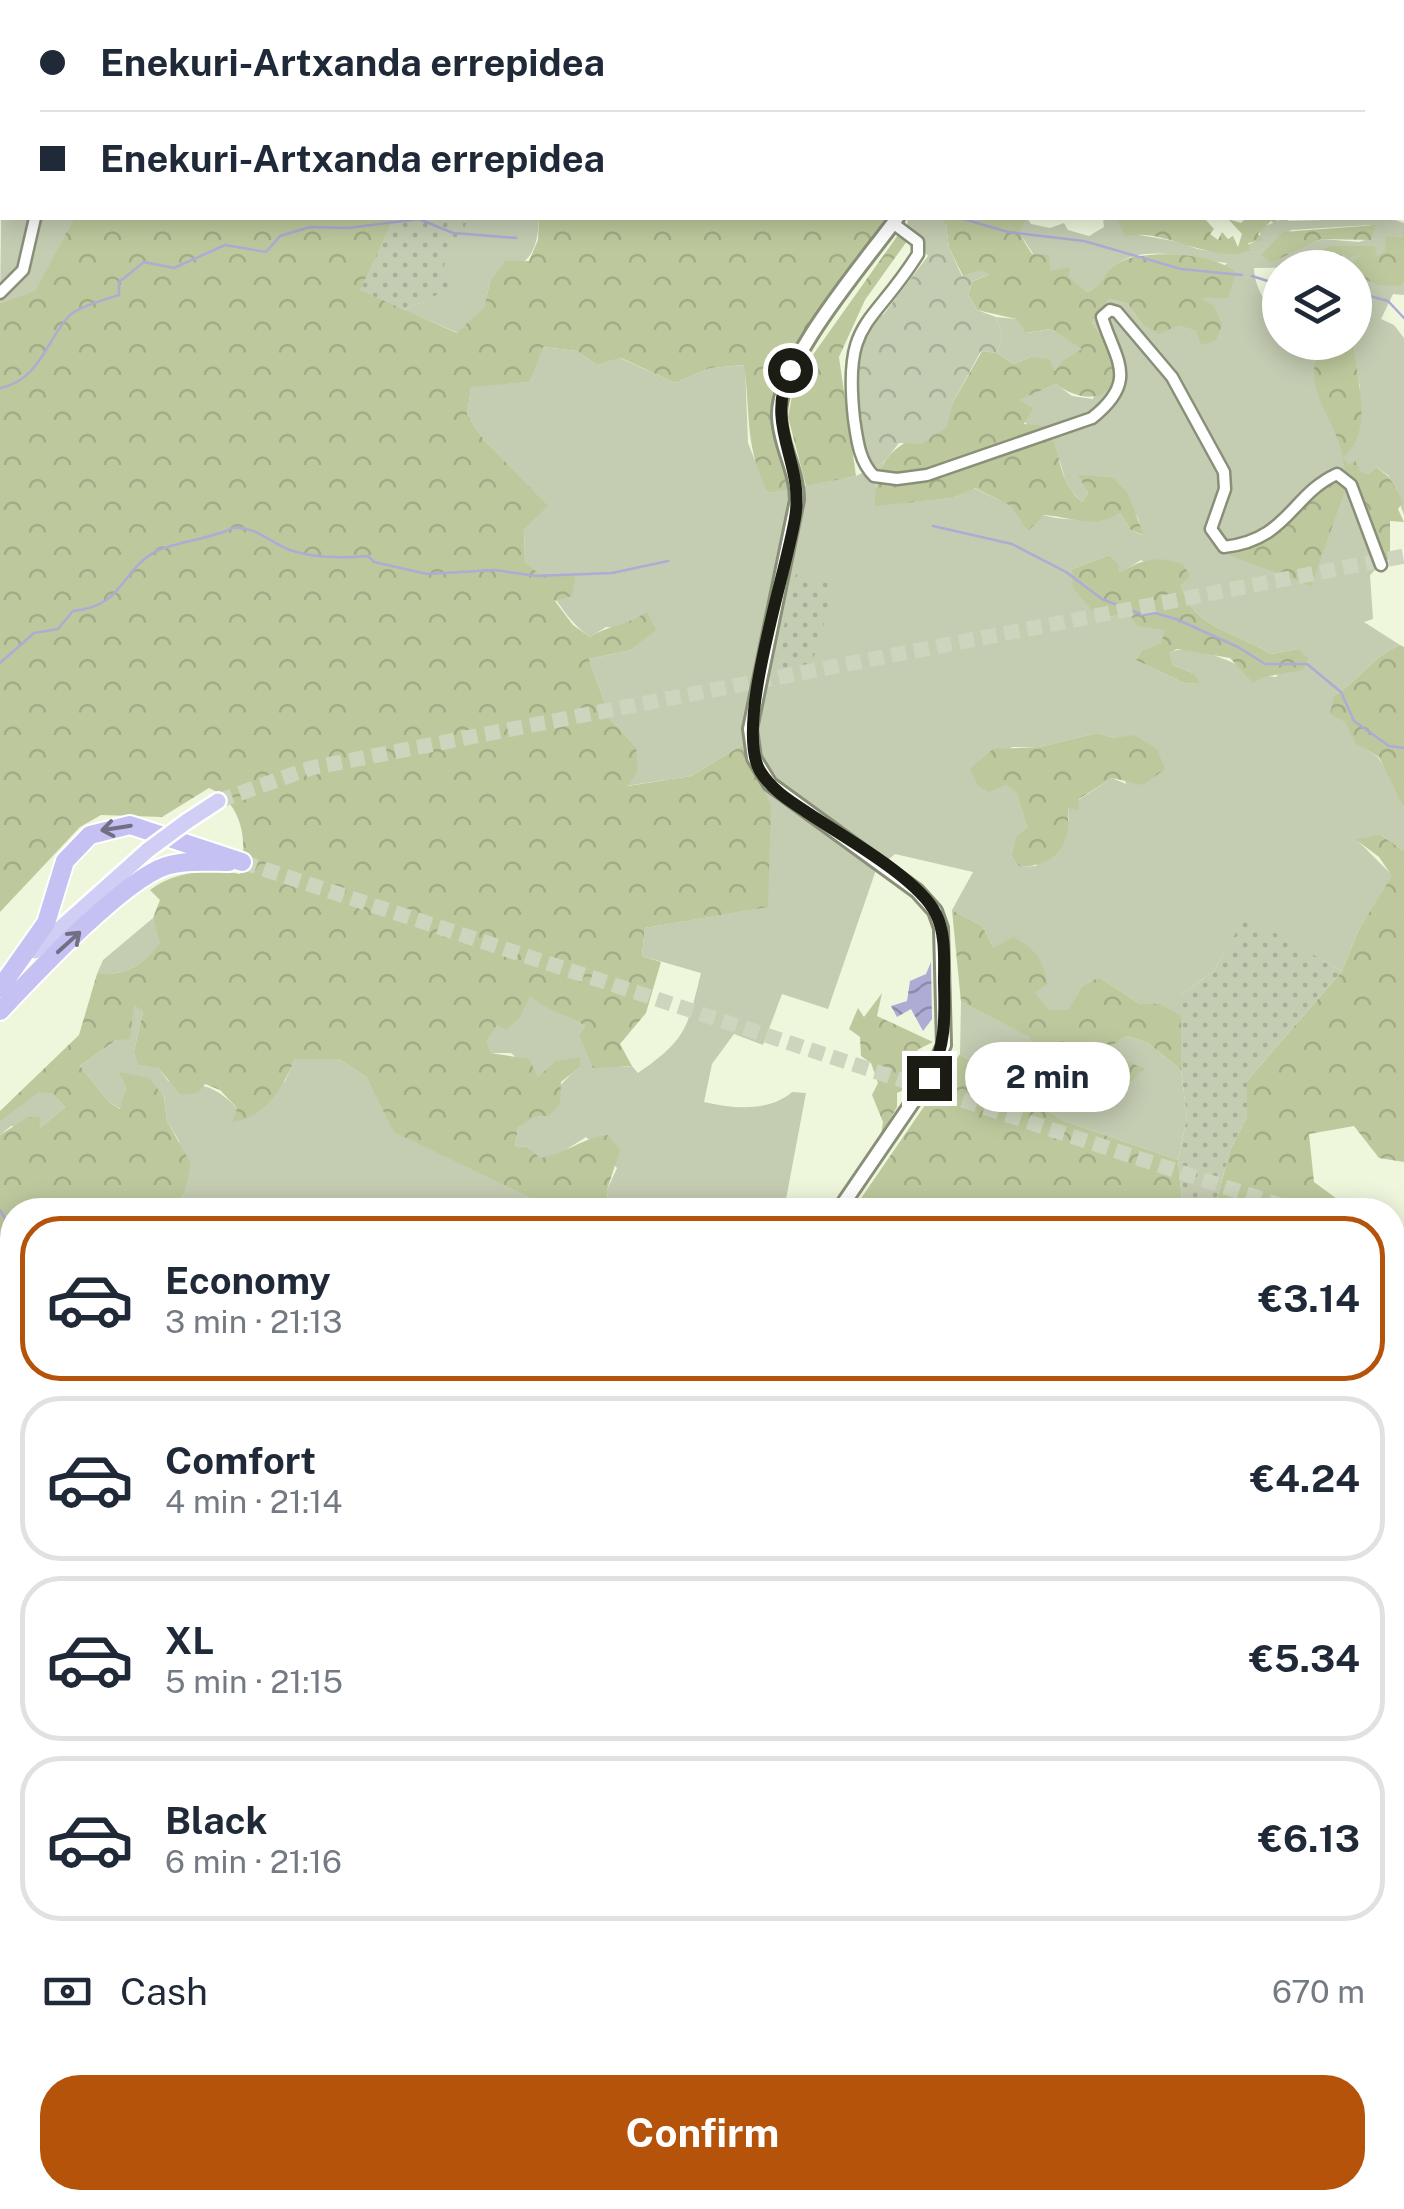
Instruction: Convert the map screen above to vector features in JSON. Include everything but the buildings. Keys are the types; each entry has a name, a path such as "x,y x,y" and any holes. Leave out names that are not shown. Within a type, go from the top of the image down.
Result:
{"highway":[{"path":"0,989 36,951 148,850 218,801"},
{"path":"0,989 46,923 66,861 90,835 130,825 242,862 166,866 146,877 57,953 0,1010"},
{"path":"0,1010 36,951"}],"street":[{"path":"0,293 22,270 34,220"},
{"path":"847,1198 939,1060 945,1023 941,928 935,911 917,891 770,784 754,758 750,729 798,500 796,477 780,430 781,394 804,349 897,222 918,242 918,254 871,314 849,364 860,452 874,476 897,479 926,475 1092,418 1111,400 1119,380 1120,356 1102,323 1105,311 1110,310 1117,312 1172,376 1224,472 1225,489 1211,529 1216,542 1224,547 1245,545 1270,532 1338,474 1351,486 1381,565"}],"green space":[{"path":"1,220 73,220 35,292 0,303"},
{"path":"73,220 393,220 361,290 457,333 484,307 490,282 505,261 529,261 538,240 539,220 888,220 804,336 779,386 774,406 775,427 791,489 768,493 760,476 752,445 744,365 710,368 675,383 621,358 597,365 577,351 543,347 530,382 471,387 467,415 484,440 548,506 524,529 525,562 539,574 575,576 572,596 555,601 573,625 590,637 647,612 656,630 631,650 589,659 611,720 636,747 638,771 628,786 691,776 742,745 771,805 768,907 645,928 642,956 661,962 646,1013 620,1044 632,1066 593,1068 579,1035 585,1026 530,996 520,1017 506,1030 497,1025 486,1041 491,1053 529,1059 538,1077 556,1061 580,1057 580,1067 561,1082 560,1104 549,1116 535,1116 518,1128 515,1146 528,1147 540,1158 608,1135 620,1150 607,1198 530,1198 394,1132 366,1077 339,1059 295,1059 271,1100 255,1114 232,1123 237,1108 220,1090 205,1084 198,1093 181,1095 158,1068 138,1064 134,1051 143,1012 134,1005 130,1039 116,1040 80,1066 110,1103 120,1109 126,1088 119,1072 149,1078 164,1097 167,1121 191,1164 184,1194 180,1198 0,1198 0,1135 28,1117 41,1117 39,1129 65,1107 53,1094 39,1092 0,1122 0,1111 79,1035 97,974 133,967 160,943 153,918 160,900 150,890 193,873 240,874 243,849 236,813 209,788 162,817 101,815 80,827 0,912 0,303 35,291"},
{"path":"393,220 467,220 458,246 444,265 449,289 405,310 360,290"},
{"path":"467,220 539,220 527,259 490,282 484,307 458,333 405,310 448,289 443,265"},
{"path":"908,220 940,220 946,225 949,248 962,276 979,270 990,274 973,281 968,294 977,310 996,317 1002,336 997,353 981,351 952,404 947,427 922,444 899,443 884,462 873,468 859,424 856,353 860,337 876,312 883,315 928,256 907,229"},
{"path":"940,220 1026,220 1019,233 1032,254 1049,255 1050,271 1070,267 1068,277 1087,292 1115,265 1141,256 1196,257 1227,266 1236,273 1228,298 1200,298 1213,305 1222,324 1216,340 1201,345 1196,331 1179,325 1159,334 1142,324 1128,304 1109,299 1092,323 1112,361 1108,389 1102,394 1084,396 1056,384 1019,400 1033,408 1024,424 1044,426 1050,436 1073,493 1082,502 1088,493 1078,475 1112,477 1127,492 1144,535 1131,530 1120,513 1092,522 1044,515 1028,531 1011,506 975,488 953,498 875,506 876,487 886,460 904,444 946,427 952,404 982,351 997,353 1013,364 1031,357 1049,359 1055,371 1082,349 1050,329 1026,333 1016,319 977,310 968,294 973,281 988,275 963,276 949,248 946,225"},
{"path":"1026,220 1050,228 1064,223 1068,230 1089,236 1104,227 1103,220 1119,220 1134,234 1207,251 1251,249 1247,245 1259,240 1261,228 1279,220 1404,223 1404,237 1376,257 1375,246 1294,250 1322,239 1359,242 1365,240 1370,225 1291,230 1282,238 1288,250 1262,250 1262,268 1254,268 1262,295 1262,360 1321,360 1355,440 1360,387 1355,360 1372,360 1372,279 1399,286 1404,282 1404,295 1393,294 1381,319 1394,325 1404,338 1404,515 1389,476 1376,467 1368,474 1359,471 1347,483 1377,568 1370,575 1373,619 1364,622 1400,645 1334,696 1357,744 1378,757 1404,808 1404,851 1379,834 1356,839 1393,876 1358,931 1342,971 1245,917 1214,971 1181,995 1181,1017 1161,1004 1140,1004 1099,977 1082,986 1068,1011 1049,1010 994,948 982,926 952,910 973,872 895,854 876,870 828,1009 782,994 763,1045 734,1034 712,1064 704,1102 762,1106 792,1092 806,1093 786,1198 607,1198 617,1168 586,1137 556,1156 539,1158 528,1147 515,1146 518,1128 580,1067 537,1077 511,1053 491,1053 485,1041 497,1024 530,995 585,1026 579,1035 601,1059 632,1066 638,1073 676,1041 688,1020 701,973 642,956 645,928 767,907 742,745 691,776 626,786 636,747 611,720 589,659 631,650 655,630 606,627 590,637 571,620 525,562 524,528 547,506 484,440 467,415 471,386 530,382 542,347 577,351 597,365 620,358 675,383 710,368 745,365 748,443 768,493 856,476 884,462 876,485 876,505 953,498 974,488 1010,505 1063,519 1120,513 1131,530 1143,535 1138,518 1112,477 1079,476 1088,493 1082,502 1074,494 1055,453 1024,420 1018,400 1056,384 1072,396 1093,399 1109,352 1092,323 1109,299 1128,304 1142,324 1179,324 1196,331 1197,297 1227,263 1170,254 1141,255 1115,265 1087,292 1044,266 1018,233","holes":["1322,490 1311,585 1228,554 1268,537","1109,555 1119,574 1141,560 1181,585 1195,611 1218,628 1271,654 1298,649 1276,677 1195,650 1168,653 1173,665 1195,674 1199,684 1184,683 1136,660 1142,650 1162,643 1166,630 1130,614 1099,618 1072,569","1097,733 1114,738 1126,784 1112,778 1068,807 1069,821 1036,866 1020,867 1011,856 1016,838 1027,827 1016,790 1005,785 978,786 977,778 1012,747 1039,747"]},
{"path":"1118,220 1206,220 1214,229 1210,234 1218,240 1222,232 1228,239 1233,236 1238,247 1242,234 1229,220 1277,220 1258,234 1263,240 1248,243 1251,250 1237,254 1155,236 1125,237"},
{"path":"1376,225 1371,240 1321,239 1298,250 1266,250 1283,232"},
{"path":"1402,231 1404,232 1404,282 1400,286 1372,282 1372,250 1322,250 1331,246 1375,246 1377,256 1385,251 1386,237 1403,237"},
{"path":"898,235 907,241 865,300 839,357 856,476 806,486 788,417 795,380"},
{"path":"996,317 1016,319 1027,333 1050,329 1083,349 1055,372 1031,357 1013,364 997,353 1002,336"},
{"path":"1316,360 1356,360 1361,418 1359,433 1343,458 1349,465 1355,461 1360,471 1368,474 1376,467 1389,477 1403,502 1398,509 1404,522 1390,521 1390,558 1377,568 1347,485 1311,586 1226,554 1273,537 1329,484 1347,480 1340,445 1317,391"},
{"path":"1109,555 1119,565 1119,573 1150,560 1183,564 1190,576 1181,585 1195,611 1218,628 1271,654 1298,649 1308,658 1303,670 1264,677 1253,683 1230,658 1177,649 1169,653 1173,665 1195,674 1200,684 1184,683 1136,660 1142,650 1161,643 1165,630 1137,626 1130,614 1099,618 1073,588 1072,569"},
{"path":"796,574 830,580 835,587 809,673 774,669"},
{"path":"1400,645 1404,647 1404,808 1379,757 1356,744 1345,722 1330,714 1334,696"},
{"path":"1097,733 1114,738 1134,735 1157,749 1165,769 1143,785 1112,778 1079,799 1078,810 1068,808 1067,833 1059,851 1044,862 1020,867 1011,856 1016,837 1027,827 1016,791 1005,785 989,792 978,786 970,769 993,749 1039,747"},
{"path":"1379,834 1404,851 1404,1162 1379,1158 1354,1126 1309,1134 1314,1182 1336,1198 1217,1198 1230,1150 1247,1117 1247,1081 1342,971 1358,931 1392,876 1379,857 1355,839"},
{"path":"952,910 982,926 994,948 1013,937 1033,951 1041,961 1047,984 1035,993 1049,1010 1068,1010 1082,986 1099,977 1140,1004 1161,1004 1181,1016 1181,1070 1148,1043 1127,1036 1104,1050 1144,1069 1129,1084 1105,1077 1090,1052 1071,1055 1060,1078 1039,1069 1030,1037 961,1002"},
{"path":"1245,916 1342,971 1247,1081 1247,1117 1230,1150 1217,1198 1182,1198 1178,1160 1187,1117 1181,1070 1181,995 1214,971"},
{"path":"153,918 161,943 154,951 125,971 97,974 103,960"},
{"path":"882,993 877,1016 933,1042 917,1050 925,1055 920,1063 910,1066 914,1076 906,1089 897,1093 897,1107 881,1135 883,1122 872,1095 878,1083 871,1063 861,1056 860,1037 849,1029 858,1008 864,1017"},
{"path":"961,1002 1031,1037 1039,1069 1061,1077 1071,1055 1090,1052 1105,1077 1129,1084 1143,1069 1103,1050 1127,1036 1148,1043 1181,1070 1187,1117 1178,1160 1064,1121 960,1054"},
{"path":"134,1004 143,1012 134,1051 158,1068 168,1081 198,1084 221,1094 237,1108 233,1122 285,1081 295,1059 339,1059 366,1077 395,1132 530,1198 180,1198 184,1194 179,1141 167,1121 164,1096 120,1073 126,1088 121,1109 110,1103 80,1066 116,1040"},
{"path":"960,1054 1064,1121 1178,1160 1182,1198 861,1198"},
{"path":"39,1091 53,1094 65,1107 38,1130 11,1126 0,1135 0,1122"}],"water":[{"path":"931,962 932,1019 923,1031 911,1009 897,1017 891,1006 907,1001 910,981 926,974"}],"waterway":[{"path":"0,388 13,384 33,369 69,316 85,306 119,295 119,282 144,262 174,268 225,245 266,252 280,236 310,227 348,228 411,220"},
{"path":"421,220 453,233 516,238"},
{"path":"967,220 1008,232 1084,241 1181,269 1242,275"},
{"path":"1252,276 1262,279"},
{"path":"1372,297 1388,301 1404,318"},
{"path":"933,526 1012,544 1066,572 1102,599 1143,615 1155,613 1176,619 1265,664 1307,664 1341,692 1354,721 1389,746 1404,748"},
{"path":"0,663 34,633 58,629 73,611 90,608 113,595 136,567 159,550 232,528 255,532 299,553 368,556 374,562 427,574 495,570 536,576 612,573 668,561"}],"tunnel":[{"path":"218,801 311,768 1404,556"},
{"path":"242,862 1259,1198"}],"route":[{"path":"790,370 781,394 779,417 796,477 798,500 750,729 751,745 760,771 780,794 907,883 935,911 943,949 945,1023 944,1045 929,1078"}]}
